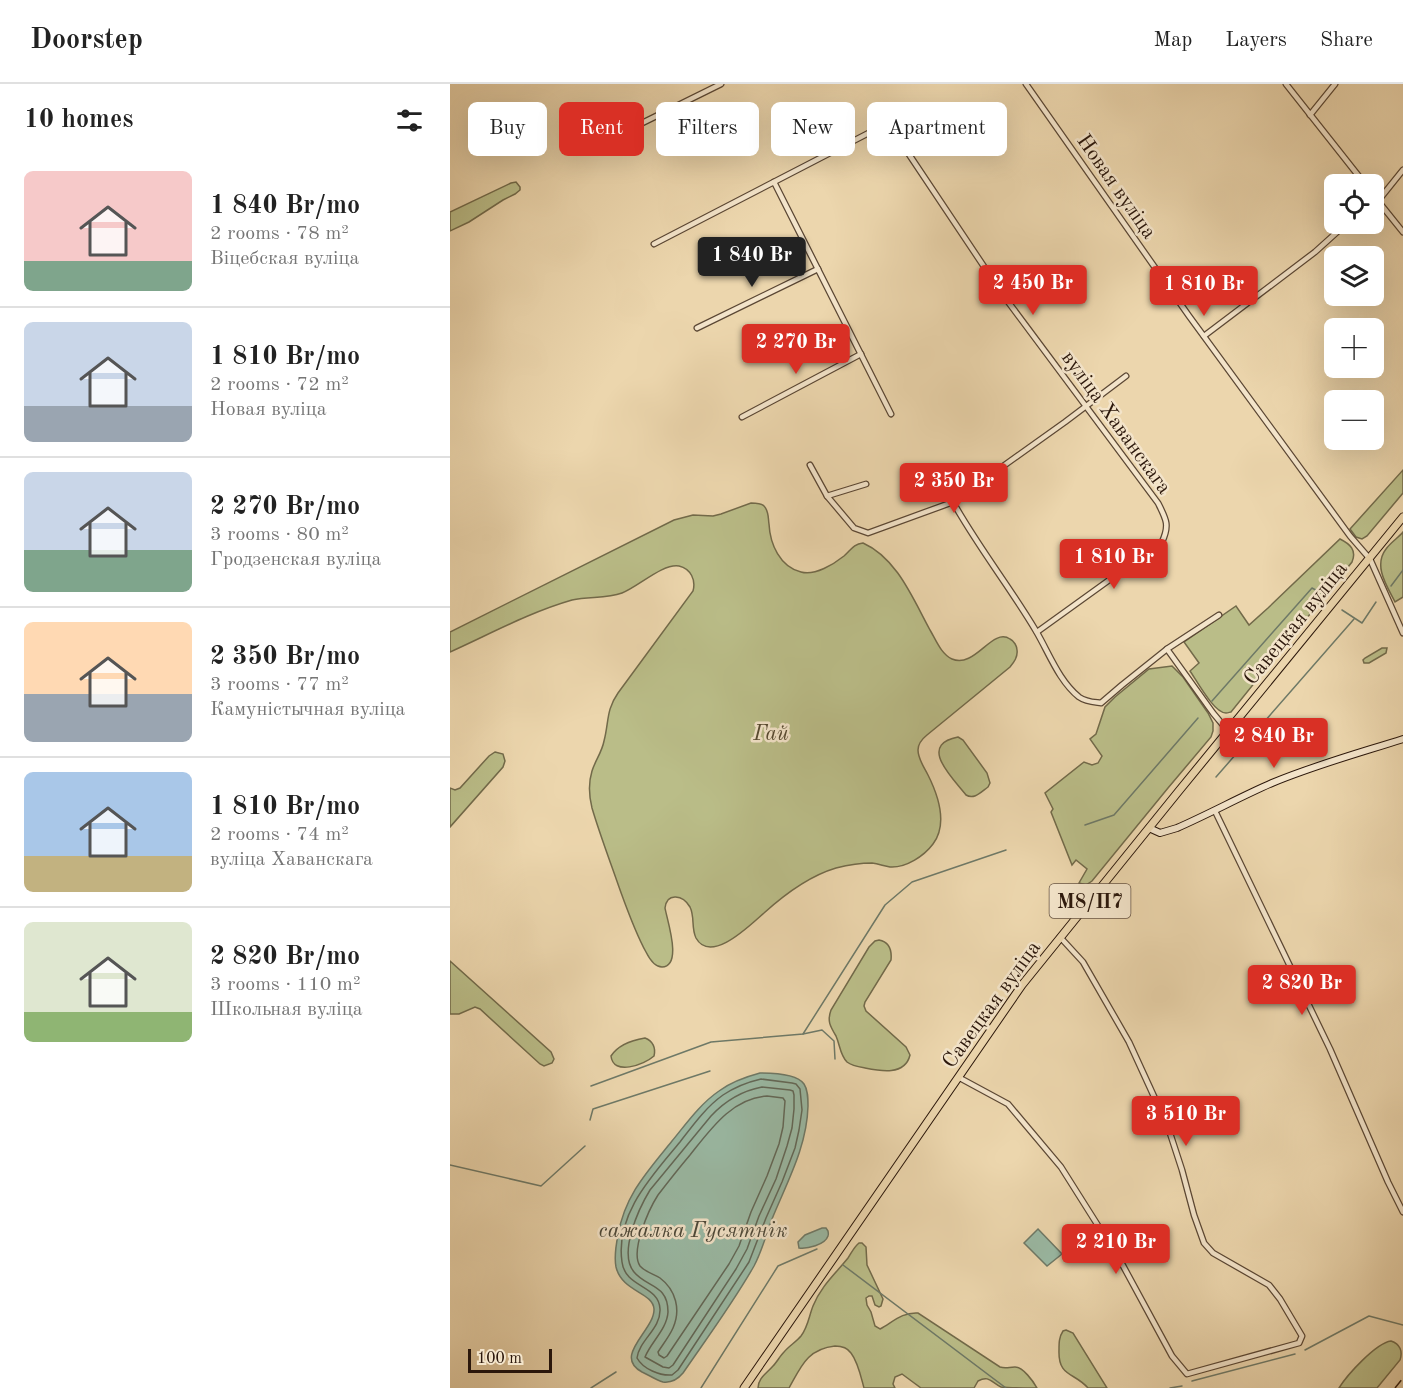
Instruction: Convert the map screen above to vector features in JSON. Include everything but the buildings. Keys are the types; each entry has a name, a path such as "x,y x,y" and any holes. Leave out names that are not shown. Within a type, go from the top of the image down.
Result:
{"main road":[{"name":"Савецкая вуліца","path":"744,1388 1022,985 1403,517"}],"street":[{"path":"644,122 721,84"},
{"name":"Новая вуліца","path":"1026,84 1189,316 1350,536 1370,559 1403,633"},
{"path":"1286,84 1357,174"},
{"path":"1310,115 1335,84"},
{"path":"654,244 867,134"},
{"name":"вуліца Хаванскага","path":"910,156 1003,295 1158,503 1166,521 1168,530 1162,542 1037,632"},
{"path":"1384,190 1403,170"},
{"path":"774,182 891,414"},
{"path":"1384,210 1403,232"},
{"path":"1204,336 1315,252 1335,234"},
{"path":"697,328 818,269"},
{"path":"742,417 861,354"},
{"path":"810,465 827,496 854,528 868,533 953,502 1126,376"},
{"path":"827,496 866,484"},
{"path":"953,502 967,527 1037,632 1065,682 1078,697 1088,702 1101,703 1167,649 1219,615"},
{"path":"1167,649 1228,731"},
{"path":"1149,828 1160,833 1186,824 1294,774 1403,739"},
{"path":"1215,811 1330,1049 1403,1212"},
{"path":"958,1077 1008,1104 1061,1167 1121,1262 1172,1356 1186,1374 1299,1343 1302,1336 1269,1285 1213,1253 1204,1243 1168,1127 1129,1042 1083,962 1060,937"}],"green space":[{"path":"516,182 520,190 515,194 450,231 450,212"},
{"path":"1403,470 1403,493 1367,536 1362,539 1356,537 1350,529"},
{"name":"Гай","path":"751,503 763,505 766,508 774,547 787,565 801,572 818,571 830,566 854,546 863,543 875,550 903,580 939,646 948,657 960,661 976,654 997,638 1003,637 1014,642 1017,655 1010,667 920,743 919,757 935,791 941,819 938,836 925,853 896,867 863,863 826,871 789,893 731,940 711,947 703,945 696,938 690,907 687,903 680,898 672,897 666,903 665,908 672,942 672,959 668,965 659,967 647,954 628,912 592,808 589,785 603,745 614,699 693,591 692,576 679,566 666,568 622,593 572,600 556,605 450,652 450,632 674,520 693,515 713,516"},
{"path":"1403,532 1403,597 1395,602 1385,583 1381,562 1386,549"},
{"path":"1340,539 1352,548 1354,554 1352,562 1231,712 1221,712 1201,689 1190,671 1199,663 1184,642 1236,606 1249,625"},
{"path":"1382,648 1387,648 1386,653 1369,663 1364,663 1365,658"},
{"path":"1172,666 1183,677 1208,713 1213,723 1211,737 1092,881 1086,885 1079,883 1087,869 1076,860 1072,865 1051,812 1053,809 1045,793 1084,762 1092,765 1098,763 1102,756 1090,739 1096,734 1105,707 1115,697 1149,669"},
{"path":"958,737 963,740 987,773 990,783 975,796 966,795 947,771 939,754 940,747 946,741"},
{"path":"495,752 503,754 505,761 503,767 450,827 450,788 455,790 460,788"},
{"path":"879,940 889,947 891,960 864,1006 866,1011 906,1047 910,1055 903,1066 891,1071 860,1067 847,1062 841,1053 829,1020 831,1010 869,947"},
{"path":"450,961 551,1052 554,1059 552,1063 544,1066 540,1064 480,1009 475,1007 459,1014 450,1014"},
{"path":"645,1038 653,1045 654,1056 630,1067 617,1066 613,1062 611,1056 622,1046"},
{"path":"859,1243 866,1247 867,1265 883,1299 879,1307 875,1305 872,1296 866,1298 875,1326 880,1329 902,1316 918,1313 1000,1367 1021,1369 1037,1388 1001,1387 985,1379 978,1381 974,1388 921,1388 902,1374 895,1377 893,1384 895,1388 864,1388 851,1353 844,1347 835,1346 811,1355 801,1366 789,1388 758,1388 763,1376 801,1336 820,1292"},
{"path":"1066,1330 1073,1333 1107,1388 1088,1388 1064,1370 1059,1359 1059,1345 1062,1333"},
{"path":"1391,1341 1400,1348 1400,1360 1377,1388 1339,1388 1348,1375 1370,1353"}],"water":[{"name":"сажалка Гусятнік","path":"760,1073 790,1076 804,1084 808,1100 807,1121 800,1150 759,1255 746,1280 683,1373 674,1380 663,1382 634,1366 631,1358 637,1342 653,1317 654,1309 648,1299 624,1282 616,1267 616,1247 621,1221 638,1185 699,1108 728,1085"},
{"path":"822,1228 828,1231 823,1242 811,1247 799,1248 798,1242 805,1235"},
{"path":"1038,1229 1062,1254 1047,1266 1024,1243"}],"waterway":[{"path":"1391,586 1403,570"},
{"path":"1212,701 1312,588 1323,594"},
{"path":"1342,610 1362,623 1376,602"},
{"path":"1216,777 1354,619"},
{"path":"1085,825 1114,815 1198,718"},
{"path":"803,1034 885,905 912,882 1006,850"},
{"path":"591,1086 711,1042 803,1034 822,1030 834,1041 835,1059"},
{"path":"590,1120 593,1109 710,1071"},
{"path":"450,1165 541,1186 585,1146"},
{"path":"701,1388 778,1266 817,1249"},
{"path":"843,1265 1006,1388"},
{"path":"1305,1350 1369,1316 1403,1325"},
{"path":"1192,1381 1295,1354"},
{"path":"591,1388 616,1372"},
{"path":"1170,1388 1182,1386"}],"railway":[{"path":"1395,1388 1403,1378"}]}
